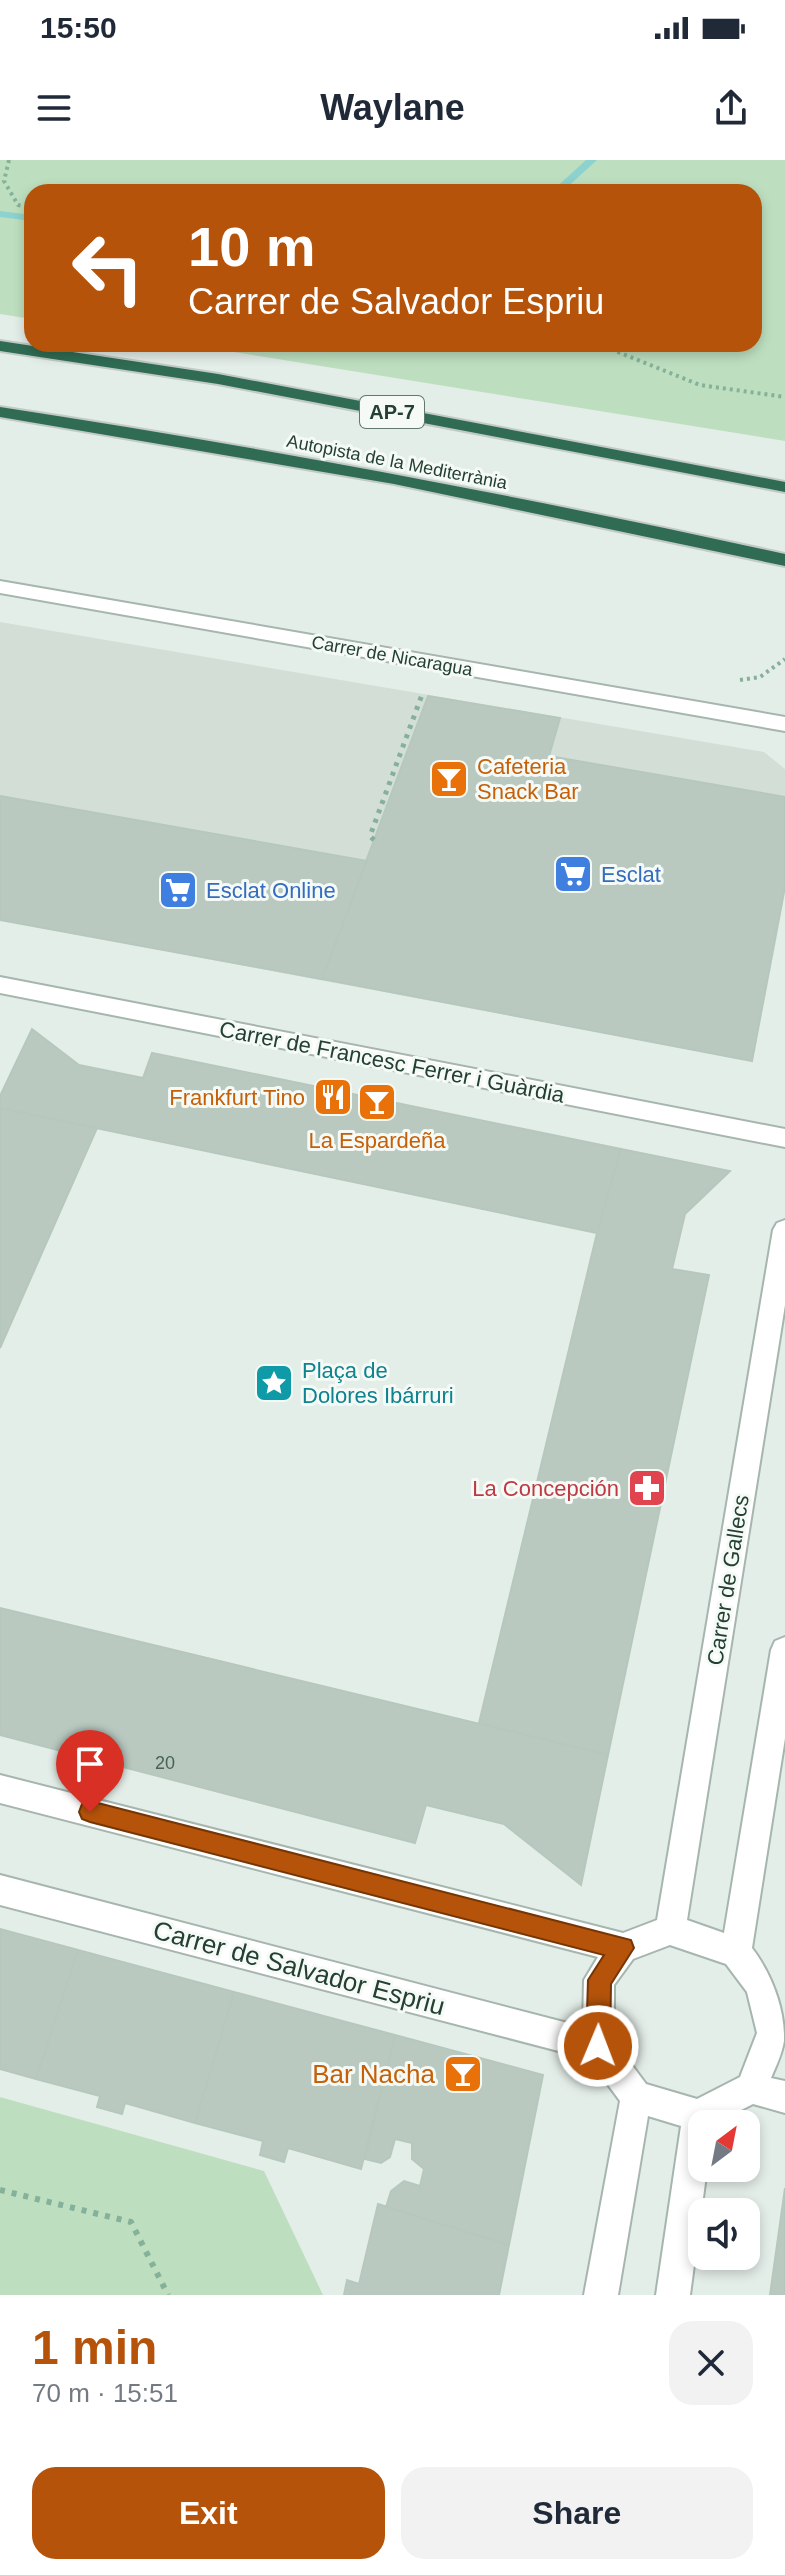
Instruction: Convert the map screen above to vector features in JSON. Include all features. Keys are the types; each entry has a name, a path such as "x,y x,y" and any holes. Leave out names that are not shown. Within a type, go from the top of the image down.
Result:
{"highway":[{"name":"AP-7","path":"0,346 24,350"},
{"name":"AP-7","path":"40,352 218,379 784,487"},
{"name":"Autopista de la Mediterrània","path":"0,412 94,426 388,480 785,560"}],"street":[{"name":"Carrer de Nicaragua","path":"0,587 785,724"},
{"name":"Carrer de Francesc Ferrer i Guàrdia","path":"0,985 785,1138"},
{"name":"Carrer de Gallecs","path":"670,1930 785,1230"},
{"path":"736,1952 785,1650"},
{"path":"0,1789 623,1948"},
{"name":"Carrer de Salvador Espriu","path":"0,1890 598,2046"},
{"path":"688,2112 636,2097 598,2046 599,1980 623,1948 670,1930 736,1952 773,1988 772,2033 752,2088"},
{"path":"708,2110 752,2088 785,2097"},
{"path":"601,2295 636,2097"},
{"path":"673,2295 689,2182"}],"path":[{"path":"9,160 4,181 18,205 24,206"},
{"path":"618,352 700,385 785,397"},
{"path":"731,681 760,677 785,659"},
{"path":"374,840 370,836 425,687"},
{"path":"0,2190 131,2222 168,2295"}],"shaded area":[{"path":"0,622 764,752 785,769 785,887 752,1061 0,920"}],"green space":[{"path":"0,160 785,160 785,441 234,352 762,352 762,184 24,184 24,318 0,314"},
{"path":"0,2097 264,2171 323,2295 0,2295"}],"building":[{"name":"Esclat","path":"428,696 560,718 549,756 785,797 785,887 752,1061 322,979"},
{"name":"Esclat Online","path":"0,796 367,861 322,979 0,920"},
{"path":"32,1029 79,1065 143,1078 152,1053 621,1149 597,1233 0,1108 0,1096"},
{"path":"0,1108 97,1128 0,1348"},
{"path":"621,1149 730,1171 685,1214 672,1269 709,1275 608,1755 479,1723 597,1233"},
{"path":"0,1608 608,1755 581,1885 504,1824 426,1805 415,1843 0,1735"},
{"path":"0,1929 78,1950 36,2079 0,2069"},
{"path":"78,1950 234,1992 195,2123 125,2103 122,2114 97,2107 100,2096 36,2079"},
{"path":"234,1992 395,2035 361,2169 288,2148 284,2162 260,2155 263,2141 195,2123"},
{"path":"395,2035 543,2075 509,2245 386,2207 391,2191 404,2181 420,2186 424,2169 412,2159 412,2143 395,2139 390,2157 381,2163 365,2159"},
{"path":"785,2188 785,2295 770,2295"},
{"path":"378,2204 509,2245 499,2295 344,2295 347,2280 359,2284"}],"waterway":[{"path":"565,184 592,160"},
{"path":"0,214 24,217"}],"place":[{"name":"Cafeteria Snack Bar","path":"449,779"},
{"name":"Esclat","path":"573,874"},
{"name":"Esclat Online","path":"178,890"},
{"name":"Frankfurt Tino","path":"333,1097"},
{"name":"La Espardeña","path":"377,1102"},
{"name":"Plaça de Dolores Ibárruri","path":"274,1383"},
{"name":"La Concepción","path":"647,1488"},
{"name":"Bar Nacha","path":"463,2074"}],"route":[{"path":"90,1812 623,1948 599,1980 598,2046"}]}
